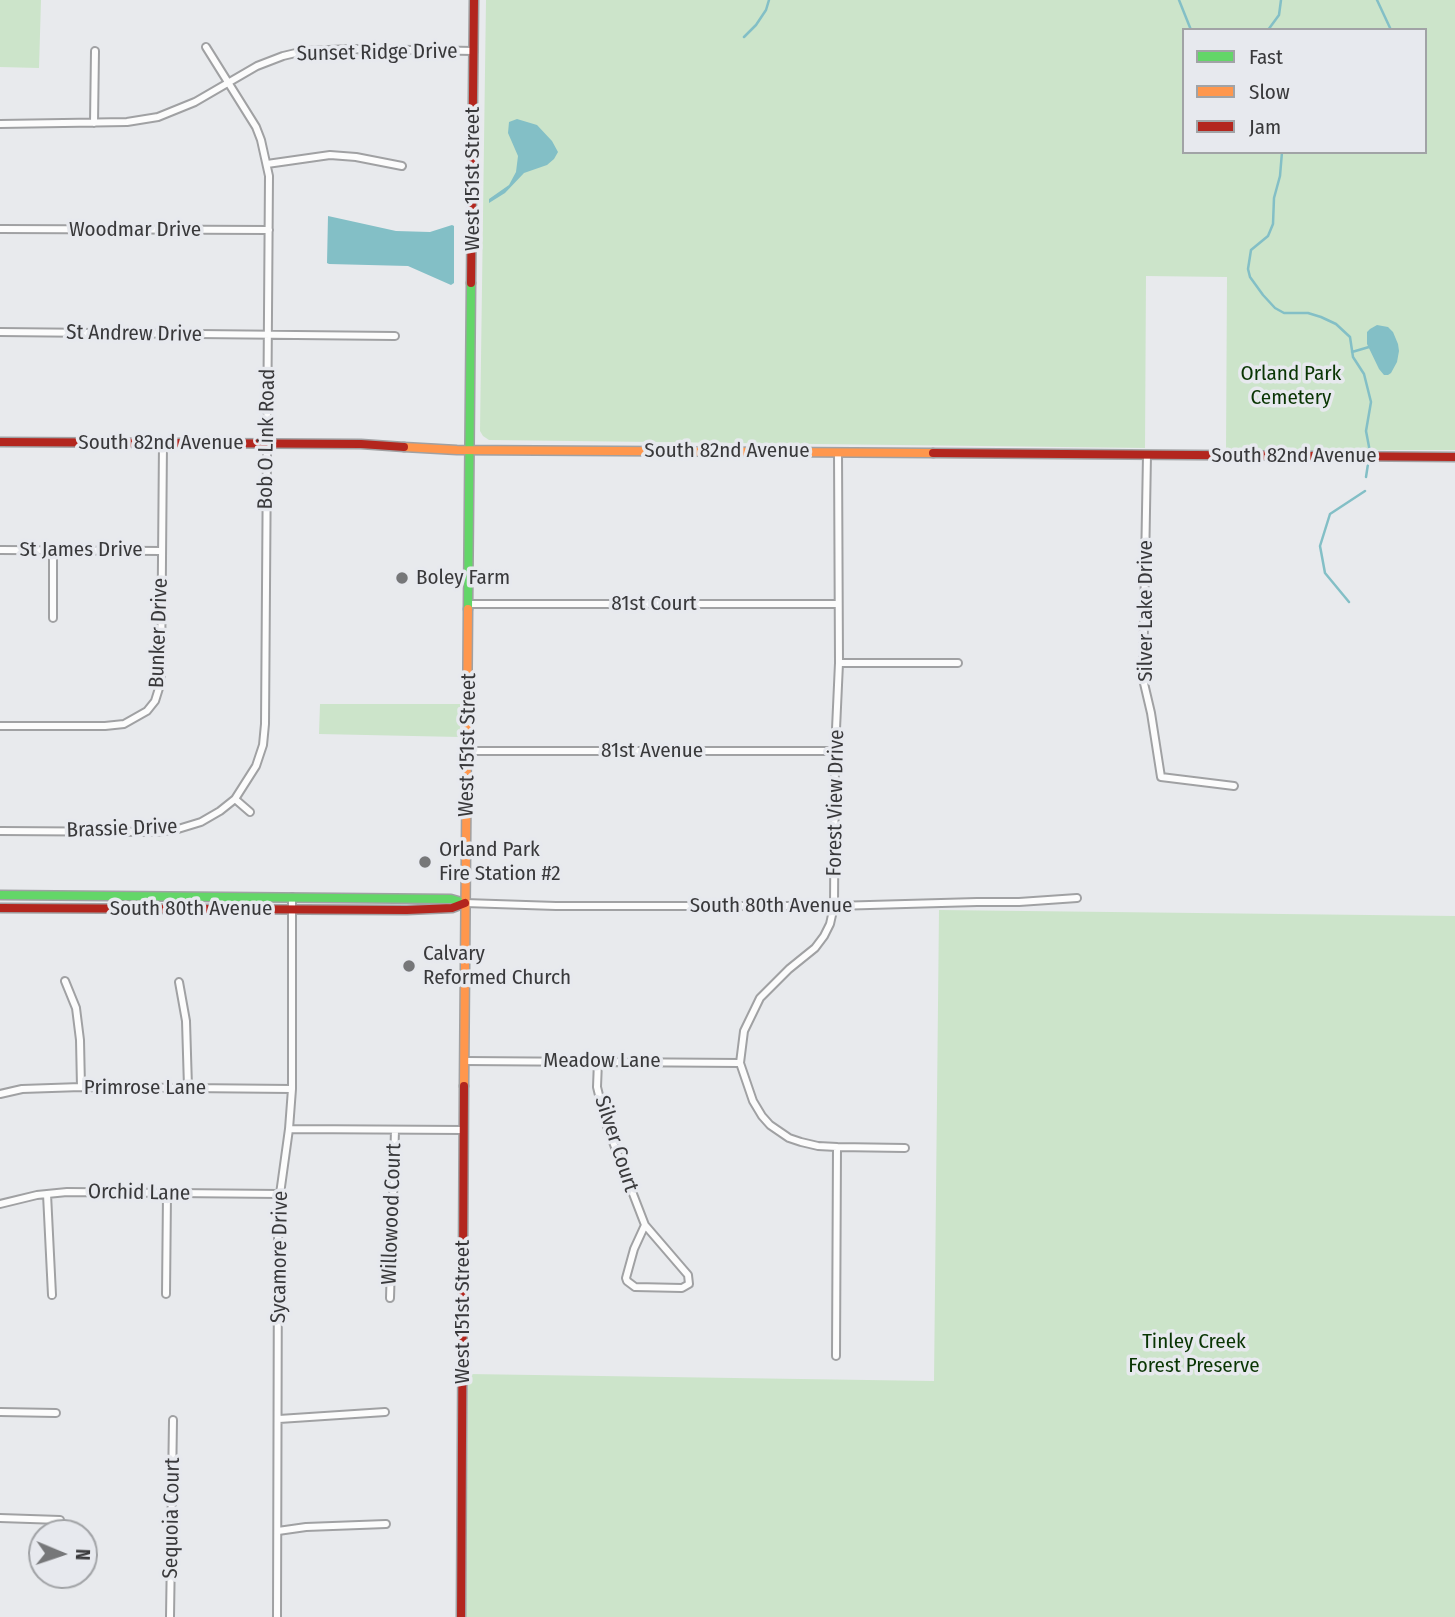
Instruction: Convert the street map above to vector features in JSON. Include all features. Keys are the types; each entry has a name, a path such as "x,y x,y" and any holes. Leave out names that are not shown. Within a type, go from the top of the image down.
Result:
{"street":[{"name":"West 151st Street","path":"461,1617 474,0"},
{"name":"Bob O Link Road","path":"206,47 256,127 270,176 265,724 263,745 256,766 235,799"},
{"name":"Sunset Ridge Drive","path":"0,124 127,122 158,117 195,102 257,66 311,50 474,51"},
{"path":"94,123 95,51"},
{"path":"267,164 330,155 402,166"},
{"name":"Woodmar Drive","path":"0,229 269,230"},
{"name":"St Andrew Drive","path":"0,332 395,336"},
{"name":"South 82nd Avenue","path":"0,442 361,444 457,450 1455,457"},
{"name":"Bunker Drive","path":"0,726 124,724 147,711 155,701 161,681 163,443"},
{"name":"Forest View Drive","path":"838,452 839,663 835,751 834,906 830,924 815,948 789,969 760,999 744,1031 740,1063 753,1101 762,1116 789,1138 818,1146 905,1147"},
{"name":"Silver Lake Drive","path":"1147,454 1143,679 1161,777 1234,786"},
{"name":"St James Drive","path":"0,550 162,551"},
{"path":"53,550 53,618"},
{"name":"81st Court","path":"469,604 838,604"},
{"path":"839,663 958,663"},
{"name":"81st Avenue","path":"468,751 835,751"},
{"path":"235,799 250,812"},
{"name":"Brassie Drive","path":"0,831 178,830 201,822 235,799"},
{"name":"South 80th Avenue","path":"0,895 451,899 466,903 556,906 834,906 1077,898"},
{"name":"Sycamore Drive","path":"277,1617 278,1240 280,1194 292,1089 292,897"},
{"name":"South 80th Avenue","path":"0,908 436,910 466,903"},
{"path":"65,981 76,1009 81,1087"},
{"path":"179,982 186,1021 188,1087"},
{"name":"Meadow Lane","path":"465,1061 740,1063"},
{"name":"Silver Court","path":"598,1061 597,1087 606,1124 645,1225 681,1265 688,1275 689,1284 682,1288 635,1287 626,1281 634,1249 645,1225"},
{"name":"Primrose Lane","path":"0,1094 22,1089 81,1087 292,1089"},
{"path":"289,1129 464,1130"},
{"name":"Willowood Court","path":"390,1298 395,1130"},
{"path":"836,1356 837,1147"},
{"name":"Orchid Lane","path":"0,1204 21,1198 68,1192 280,1194"},
{"path":"47,1194 52,1294"},
{"path":"166,1294 167,1194"},
{"path":"0,1412 56,1413"},
{"path":"279,1419 385,1412"},
{"name":"Sequoia Court","path":"170,1617 173,1420"},
{"path":"0,1518 30,1519"},
{"path":"278,1531 306,1527 386,1524"}],"green space":[{"path":"0,0 41,0 39,68 0,67"},
{"name":"Orland Park Cemetery","path":"486,0 1455,0 1455,450 1226,450 1227,277 1146,276 1145,448 489,440 480,431"},
{"path":"320,704 461,704 460,737 319,734"},
{"name":"Tinley Creek Forest Preserve","path":"939,910 1455,916 1455,1617 466,1617 468,1374 934,1381"}],"water":[{"path":"517,119 537,125 558,152 547,165 524,173 505,193 489,203 489,199 509,185 516,172 518,156 508,133 509,122"},
{"path":"328,216 396,231 430,232 454,226 454,283 451,285 408,266 327,263"},
{"path":"1377,325 1388,327 1398,344 1397,362 1388,375 1384,375 1379,369 1367,344 1367,332"}],"waterway":[{"path":"744,37 756,25 769,0"},
{"path":"1179,0 1190,28"},
{"path":"1269,28 1279,15 1281,0"},
{"path":"1377,0 1390,28"},
{"path":"1282,154 1274,198 1273,224 1268,236 1251,250 1248,269 1250,277 1275,308 1284,313 1308,313 1321,317 1336,324 1350,337 1353,357 1364,374 1371,402 1366,431 1370,452"},
{"path":"1352,352 1369,347"},
{"path":"1366,477 1368,464"},
{"path":"1349,602 1325,573 1320,546 1330,514 1365,491"}],"traffic: fast":[{"path":"468,609 471,283"},
{"path":"0,895 451,899 465,903"}],"traffic: slow":[{"path":"404,447 457,450 933,453"},
{"path":"464,1086 468,609"}],"traffic: jam":[{"path":"471,283 474,0"},
{"path":"0,442 361,444 404,447"},
{"path":"933,453 1455,457"},
{"path":"0,908 407,910 452,908 465,903"},
{"path":"461,1617 464,1086"}],"place":[{"name":"Boley Farm","path":"402,578"},
{"name":"Orland Park Fire Station #2","path":"425,862"},
{"name":"Calvary Reformed Church","path":"409,966"}]}
